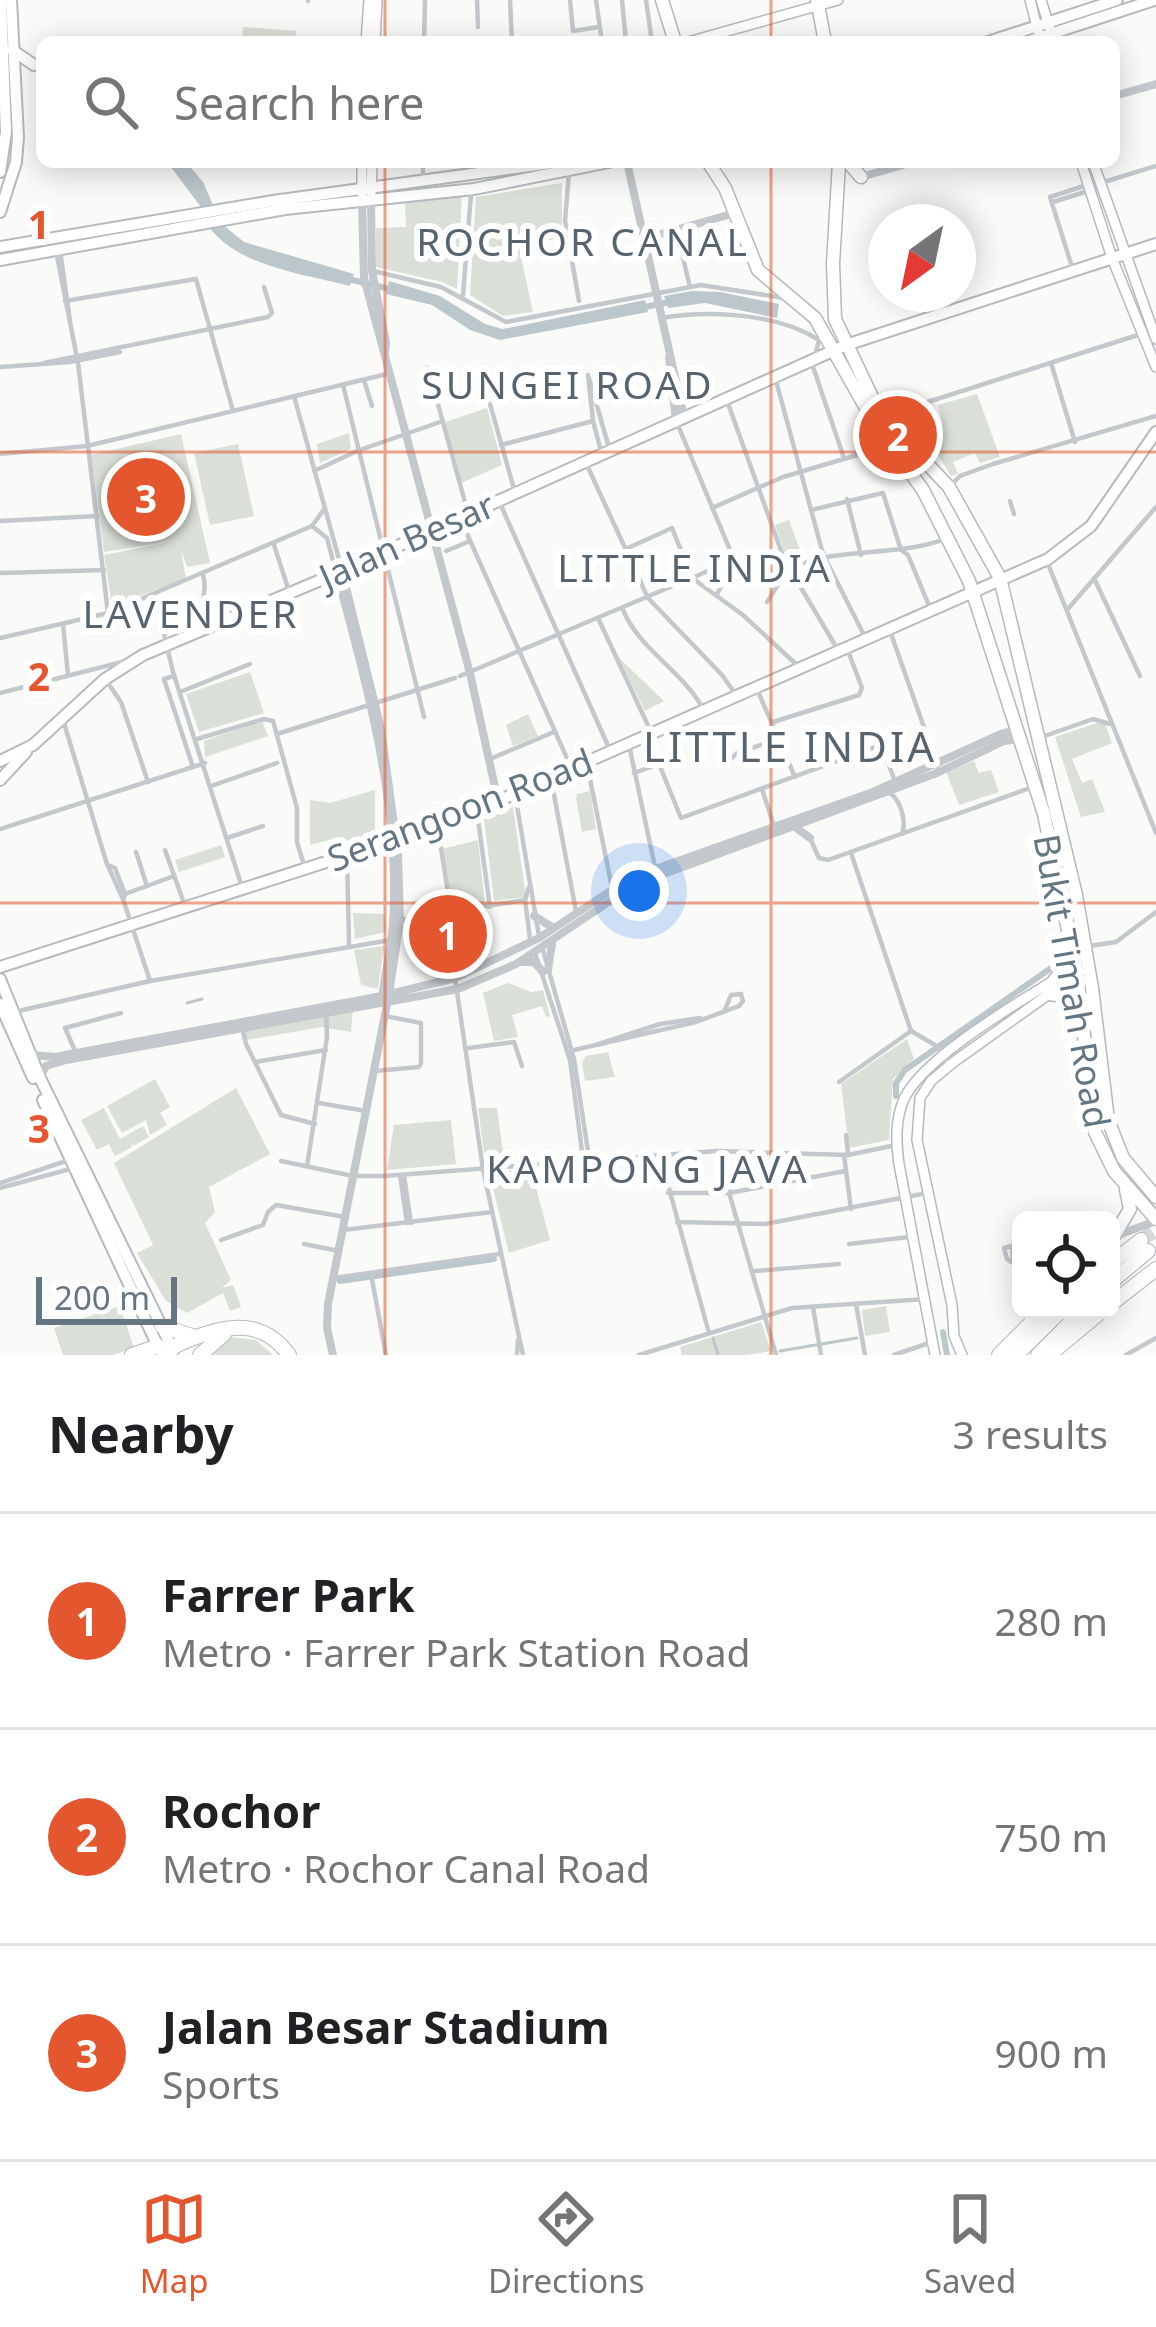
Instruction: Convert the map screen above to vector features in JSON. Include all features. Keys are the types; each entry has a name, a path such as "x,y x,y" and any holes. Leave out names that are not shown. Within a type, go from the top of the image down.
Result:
{"highway":[{"path":"662,0 673,36"},
{"path":"818,4 824,36"},
{"path":"712,168 725,188 758,270 815,319 870,393 886,430 949,537 972,590"},
{"path":"844,168 833,310 840,348 868,410 886,430"},
{"path":"851,168 861,177"},
{"path":"868,410 865,399 870,393"},
{"name":"Bukit Timah Road","path":"886,430 949,487 1000,578 1086,946 1081,1022 1095,1132 1125,1185 1156,1220"},
{"name":"Bukit Timah Road","path":"972,590 1036,786 1057,879 1092,988 1113,1139 1155,1196"},
{"path":"1055,979 1067,969 1069,960 1054,890 1057,879"},
{"path":"1048,994 1065,996 1081,1022"},
{"path":"1081,1022 1086,1007 1094,1005"},
{"path":"1120,1225 1130,1209 1125,1185"},
{"path":"1120,1258 1144,1245 1120,1272"},
{"path":"1120,1297 1156,1268"},
{"path":"999,1355 1035,1319"},
{"path":"1016,1355 1053,1319"},
{"path":"1038,1355 1074,1319"},
{"path":"1048,1355 1092,1319"},
{"path":"162,1326 195,1337"},
{"path":"168,1352 218,1328 247,1327 274,1339 289,1355"},
{"path":"200,1355 224,1334"},
{"path":"132,1355 168,1352 224,1334 258,1337 277,1355"}],"main road":[{"path":"1,0 10,135"},
{"path":"0,212 10,135 11,0"},
{"path":"371,36 373,0"},
{"path":"709,36 838,0"},
{"path":"1030,0 1045,34"},
{"path":"1040,0 1045,34"},
{"path":"1045,34 1117,0"},
{"path":"1045,34 1154,0"},
{"path":"12,50 36,64"},
{"path":"13,69 36,65"},
{"path":"363,168 367,194"},
{"path":"367,194 371,168"},
{"path":"367,194 423,182 469,184 508,168"},
{"path":"0,248 367,194 585,168"},
{"path":"1085,168 1098,185"},
{"path":"1094,168 1118,256 1152,333 1156,367"},
{"path":"0,260 199,218"},
{"path":"0,232 11,241 26,243"},
{"name":"Jalan Besar","path":"0,761 33,745 131,661 840,348 1156,244"},
{"name":"Serangoon Road","path":"0,967 498,801 1048,559 1091,526 1156,432"},
{"path":"0,780 33,745"},
{"path":"934,1349 896,1145 904,1099 923,1072 1055,979 1083,969"},
{"path":"962,1355 954,1336 915,1127 918,1105 944,1058 1083,969"},
{"path":"0,979 40,1078 162,1326 168,1352"},
{"path":"0,1004 168,1352"},
{"path":"904,1099 918,1105"},
{"path":"930,1316 937,1310 952,1315"}],"street":[{"path":"424,36 425,0"},
{"path":"477,0 478,27"},
{"path":"510,0 512,36"},
{"path":"570,0 573,32 599,27"},
{"path":"596,0 601,36"},
{"path":"622,0 625,36"},
{"path":"646,0 651,36"},
{"path":"1120,94 1156,84"},
{"path":"1074,272 1051,199 1156,166"},
{"path":"423,168 423,182"},
{"path":"628,168 680,419 735,561"},
{"path":"861,177 891,168"},
{"path":"569,172 565,221 579,301"},
{"path":"463,298 469,184"},
{"path":"367,194 368,275 387,374 432,531 462,676 490,759 498,801"},
{"path":"644,239 734,213"},
{"path":"676,229 690,287"},
{"path":"58,250 77,359 109,613"},
{"path":"368,275 442,287 506,322 690,287 715,285 789,299"},
{"path":"66,301 196,279 233,411"},
{"path":"44,363 67,362 271,316 264,287"},
{"path":"660,316 720,315 797,329 819,340 820,350 811,361 844,459"},
{"path":"712,508 801,471 880,448 886,430 912,406 1152,333"},
{"path":"0,367 77,359"},
{"path":"1047,364 1073,438"},
{"path":"428,368 470,541 572,770"},
{"path":"0,454 87,446 387,374"},
{"path":"775,377 825,559 867,641"},
{"path":"364,380 372,406"},
{"path":"343,385 424,717"},
{"path":"294,396 372,704 394,839 394,939 375,1072 327,1312 333,1355"},
{"path":"727,398 788,572 844,651 861,693 772,722"},
{"path":"595,400 606,453 592,421 595,400"},
{"path":"490,404 516,494"},
{"path":"949,487 957,478 979,469 1156,416"},
{"path":"314,471 444,421"},
{"path":"501,445 592,421"},
{"path":"586,463 648,598 738,698"},
{"path":"811,510 885,494 903,552 930,609"},
{"path":"847,499 861,555"},
{"path":"499,501 612,753"},
{"path":"1010,501 1014,514"},
{"path":"1067,610 1156,507"},
{"path":"0,638 109,613 155,595 312,526 325,508"},
{"path":"0,520 98,516"},
{"path":"312,526 327,538 339,573"},
{"path":"625,547 672,528 692,578 717,594 801,670"},
{"path":"277,734 462,676 735,561 766,573 788,572 825,559 903,552 949,537"},
{"path":"446,551 470,541"},
{"path":"274,545 290,592"},
{"path":"1048,559 1156,833"},
{"path":"717,594 735,561"},
{"path":"0,573 104,571"},
{"path":"767,602 788,572"},
{"path":"182,639 197,615 205,584 202,575"},
{"path":"1094,578 1140,676"},
{"path":"155,595 165,646 242,886"},
{"path":"622,609 632,630 693,690 705,712"},
{"path":"598,618 652,735"},
{"path":"63,623 68,675"},
{"path":"890,631 937,769"},
{"path":"0,694 131,661"},
{"path":"180,692 250,664"},
{"path":"86,669 104,680 121,704 148,782"},
{"path":"174,676 164,680 194,767"},
{"path":"757,689 795,777"},
{"path":"1093,719 1100,712 1102,698"},
{"path":"197,739 267,718 273,721 297,808 297,842 305,868"},
{"path":"1037,739 1093,719 1102,718 1113,726"},
{"path":"62,719 150,981"},
{"path":"490,759 554,732"},
{"path":"545,971 557,930 576,910 612,888 655,868 775,830 802,828 1019,734"},
{"path":"729,761 737,753 780,738"},
{"path":"629,745 655,868"},
{"path":"634,773 658,764 681,818 882,747 898,785"},
{"path":"0,829 205,763"},
{"path":"212,786 277,763"},
{"path":"587,764 612,888"},
{"path":"551,779 576,910"},
{"path":"802,828 898,785"},
{"path":"802,828 822,860 1036,786"},
{"path":"762,788 775,830"},
{"path":"887,792 899,806 902,834"},
{"path":"515,794 537,945"},
{"path":"476,808 490,907"},
{"path":"437,822 451,912"},
{"path":"227,838 263,826"},
{"path":"30,1054 44,1059 458,989 515,964 557,930 634,885 775,830"},
{"path":"165,850 185,906"},
{"path":"136,852 147,886"},
{"path":"851,852 911,1031 934,1045 944,1058"},
{"path":"347,854 349,945"},
{"path":"124,897 174,877"},
{"path":"529,887 525,900 570,1051 586,1159"},
{"path":"396,921 525,900"},
{"path":"1086,946 1116,943 1156,912"},
{"path":"534,916 557,930"},
{"path":"13,1013 150,981 394,939"},
{"path":"40,1078 51,1064 242,1026 385,1004 537,945"},
{"path":"515,964 534,962 545,971"},
{"path":"455,978 483,1169 520,1355"},
{"path":"375,1072 420,1066 421,1022 385,1004"},
{"path":"308,1166 326,1050 326,1012"},
{"path":"570,1051 724,1012"},
{"path":"76,1053 65,1028 121,1013"},
{"path":"242,1026 281,1115 315,1124"},
{"path":"839,1082 911,1031"},
{"path":"468,1049 514,1042 522,1066"},
{"path":"255,1062 326,1050"},
{"path":"319,1102 367,1111"},
{"path":"846,1135 850,1209"},
{"path":"281,1161 353,1176 402,1175 717,1151 846,1155 896,1145"},
{"path":"717,1151 776,1355"},
{"path":"660,1156 709,1333"},
{"path":"0,1185 72,1159"},
{"path":"0,1185 63,1168 80,1175"},
{"path":"668,1192 729,1193 845,1171"},
{"path":"402,1175 409,1224"},
{"path":"677,1222 789,1221 927,1193"},
{"path":"221,1240 263,1226 277,1204 345,1217"},
{"path":"343,1230 492,1212"},
{"path":"1120,1235 1156,1220"},
{"path":"849,1244 915,1237"},
{"path":"304,1244 339,1251"},
{"path":"334,1278 372,1278 502,1254"},
{"path":"753,1271 839,1264"},
{"path":"372,1278 386,1355"},
{"path":"639,1355 765,1316 813,1307 927,1298"},
{"path":"856,1304 865,1355"},
{"path":"813,1307 820,1348"},
{"path":"1126,1355 1156,1338"},
{"path":"894,1355 934,1349"}],"shaded area":[{"path":"243,27 296,31 296,36 242,36"},
{"path":"172,168 191,168 203,182 213,205 201,207"},
{"path":"562,183 562,237 519,248 533,312 503,316 470,295 476,197"},
{"path":"462,194 457,289 376,267 376,228 406,227 405,201"},
{"path":"223,225 244,242 354,274 350,286 255,260 222,241 209,227"},
{"path":"389,281 440,296 485,324 503,329 645,300 648,312 500,340 470,330 432,305 386,294"},
{"path":"692,291 779,304 777,318 705,303 668,308 664,296"},
{"path":"977,394 1000,457 980,463 975,453 953,462 958,474 951,476 923,431 943,425 938,405"},
{"path":"487,408 502,465 461,483 445,422"},
{"path":"349,433 351,449 320,463 317,444"},
{"path":"181,434 210,563 187,567 181,550 186,579 112,606 104,555 179,540 104,552 91,455"},
{"path":"238,444 254,516 210,525 194,453"},
{"path":"789,520 804,561 789,566 775,525"},
{"path":"619,658 664,701 645,711"},
{"path":"250,672 264,713 199,732 186,694"},
{"path":"528,714 538,736 513,746 506,725"},
{"path":"262,721 268,736 205,757 204,741"},
{"path":"1105,724 1112,743 1072,759 1082,783 1092,779 1105,812 1081,817 1055,737"},
{"path":"974,761 979,773 991,770 999,792 959,805 946,772"},
{"path":"375,790 375,835 332,846 329,840 310,845 310,800 330,803"},
{"path":"590,791 596,829 582,832 576,798"},
{"path":"513,807 526,897 494,901 484,819"},
{"path":"478,840 485,903 451,908 442,849"},
{"path":"221,845 225,857 179,872 175,860"},
{"path":"353,913 385,914 386,932 355,939"},
{"path":"384,946 378,989 361,985 354,950"},
{"path":"508,983 531,992 543,990 550,1016 546,1017 542,1006 512,1015 518,1037 494,1041 483,993"},
{"path":"353,1007 351,1032 322,1027 246,1040 242,1026"},
{"path":"907,1039 914,1059 893,1079 889,1140 849,1148 841,1084"},
{"path":"608,1052 615,1077 585,1081 582,1063 586,1056"},
{"path":"155,1079 170,1107 160,1113 167,1125 150,1135 146,1120 122,1133 107,1106"},
{"path":"236,1088 270,1154 209,1187 215,1212 205,1223 231,1280 222,1288 233,1285 241,1307 230,1311 223,1293 187,1313 166,1301 137,1253 153,1245 114,1163"},
{"path":"104,1108 120,1139 143,1126 149,1137 133,1146 130,1141 132,1147 115,1156 109,1144 97,1150 81,1120"},
{"path":"478,1108 497,1108 504,1160 485,1160"},
{"path":"451,1120 456,1164 387,1170 394,1125"},
{"path":"531,1169 550,1240 509,1253 489,1172"},
{"path":"120,1306 134,1348 112,1355 63,1355 54,1328"},
{"path":"886,1306 890,1332 865,1336 862,1310"},
{"path":"761,1322 771,1351 682,1355 680,1347"},
{"path":"228,1337 256,1340 273,1355 205,1355"}],"waterway":[{"name":"ROCHOR CANAL","path":"348,279 394,290"},
{"name":"ROCHOR CANAL","path":"640,308 674,301"},
{"path":"896,1096 896,1083 905,1070 1064,959"},
{"path":"187,1003 202,999"},
{"path":"340,1281 494,1259"},
{"path":"943,1332 947,1355"},
{"path":"713,1338 718,1355"},
{"path":"780,1351 857,1338"}],"tunnel":[{"path":"1141,1240 1156,1230"}],"place":[{"name":"Rochor","path":"898,435"},
{"name":"Jalan Besar Stadium","path":"146,497"},
{"name":"Farrer Park","path":"448,934"}],"district":[{"name":"ROCHOR CANAL","path":"583,242"},
{"name":"SUNGEI ROAD","path":"568,385"},
{"name":"LITTLE INDIA","path":"695,568"},
{"name":"LAVENDER","path":"191,614"},
{"name":"LITTLE INDIA","path":"790,747"},
{"name":"KAMPONG JAVA","path":"648,1169"}]}
